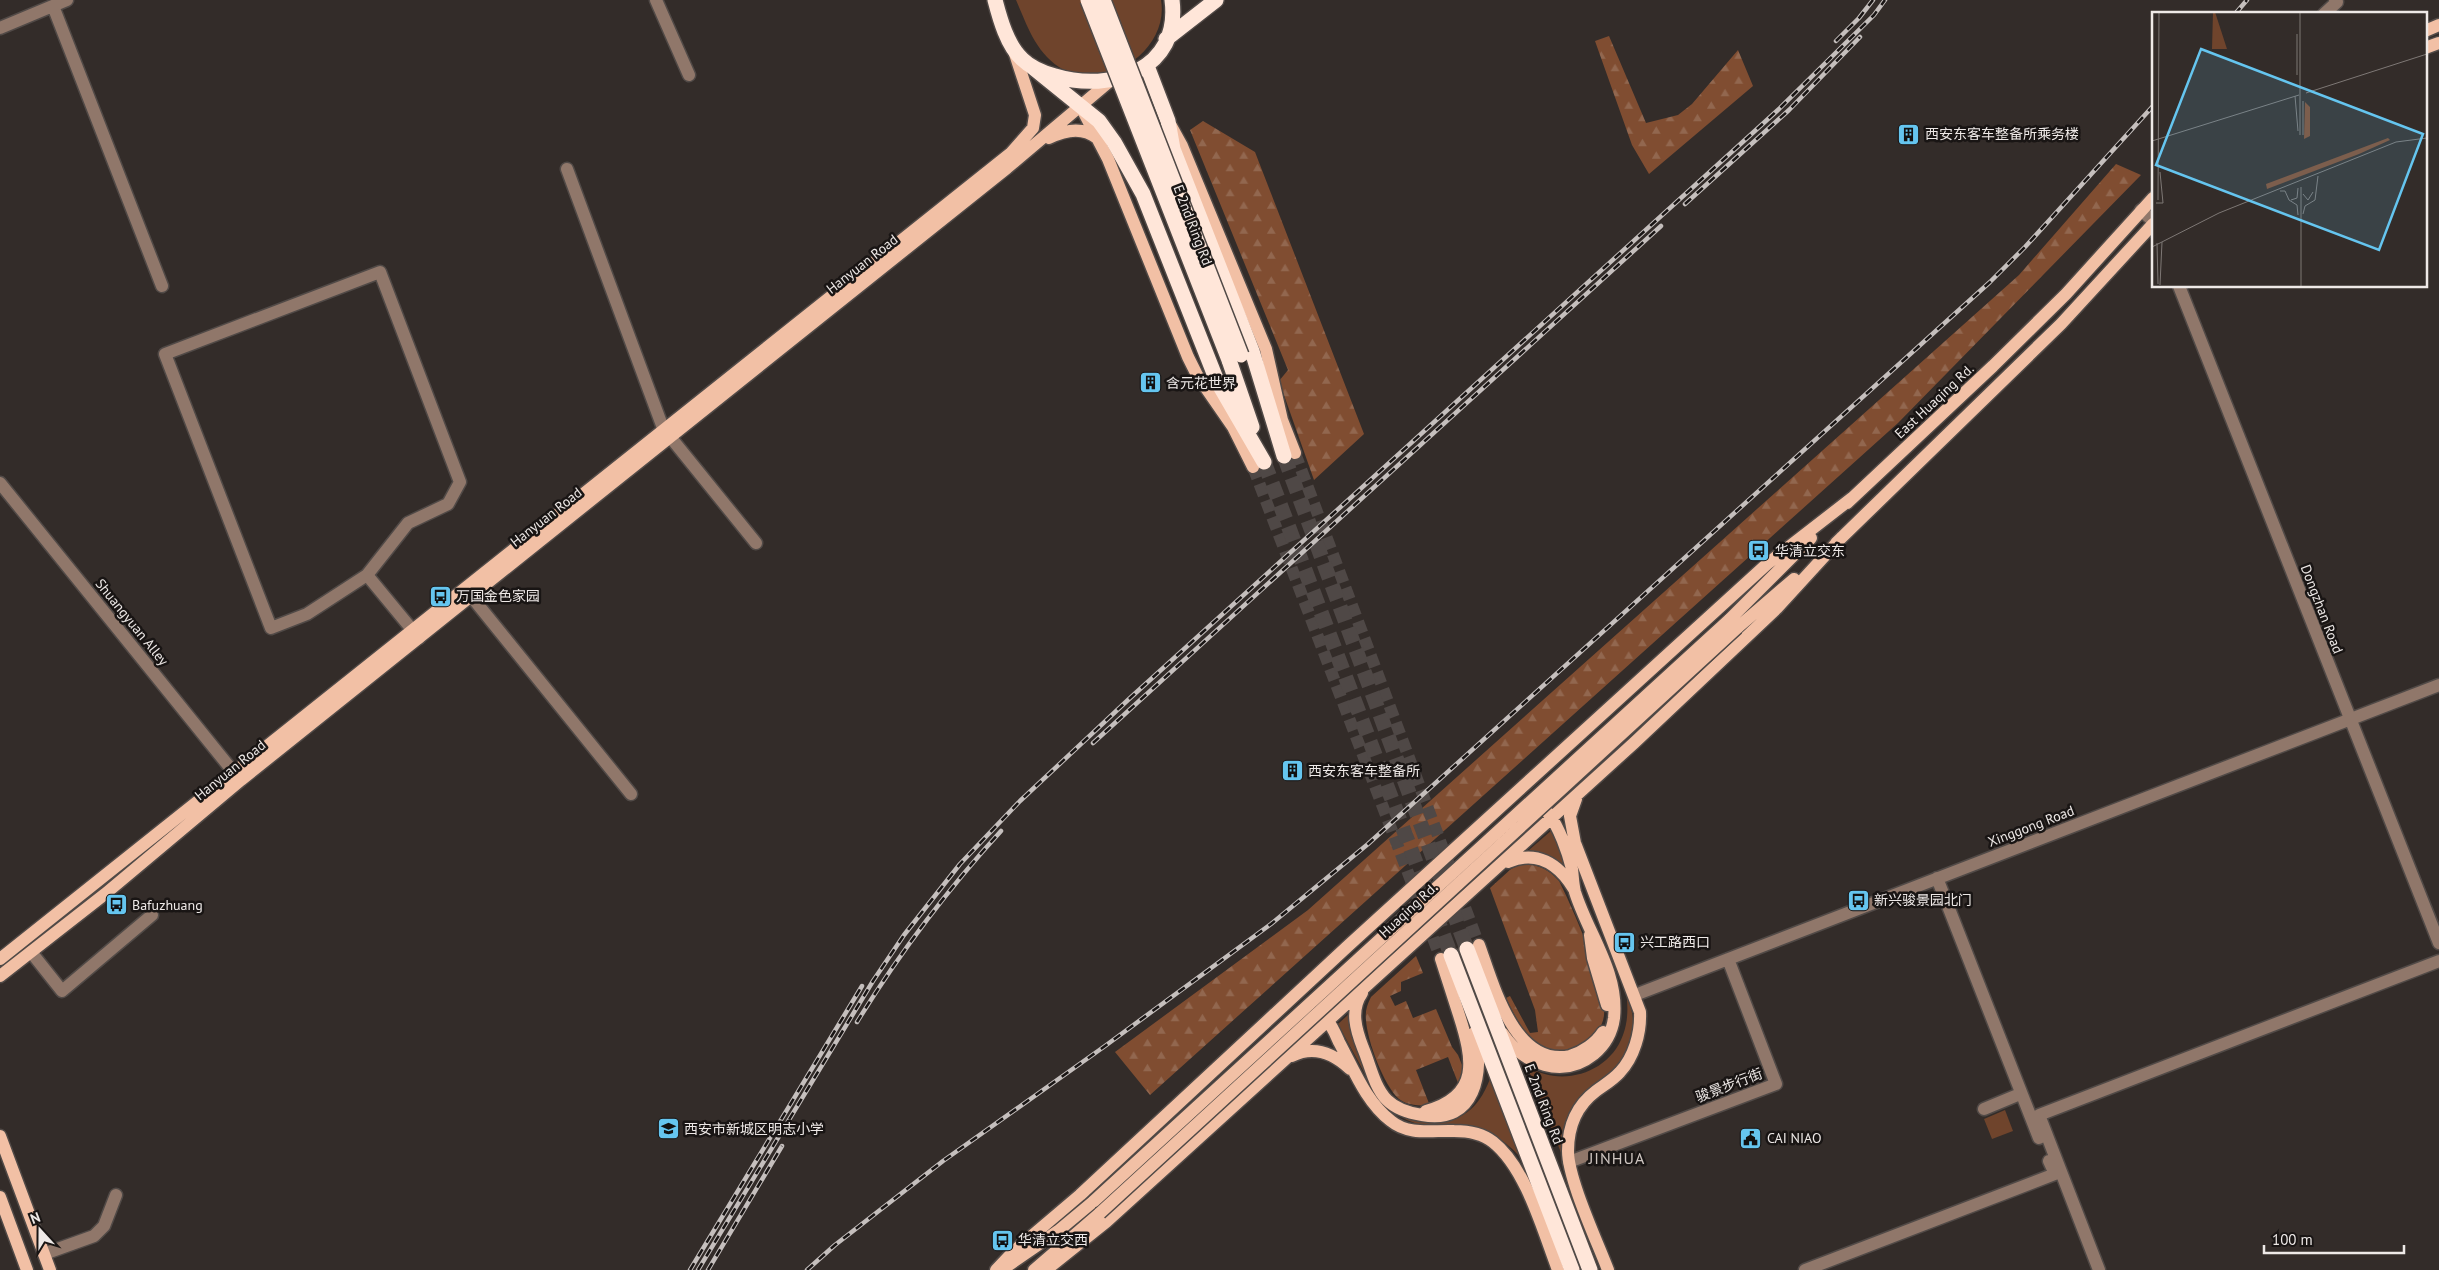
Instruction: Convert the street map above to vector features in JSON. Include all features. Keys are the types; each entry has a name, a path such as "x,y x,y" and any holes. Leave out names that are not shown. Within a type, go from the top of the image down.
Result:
{"highway":[{"path":"994,0 1013,47 1023,60 1099,121 1129,167 1143,194 1217,381 1258,464"},
{"name":"E 2nd Ring Rd","path":"1088,0 1235,358 1274,428"},
{"name":"E 2nd Ring Rd","path":"1103,0 1235,358 1258,464"},
{"path":"1031,66 1051,75 1077,82 1110,80 1147,66 1159,54 1166,40 1171,21 1172,0"},
{"path":"1166,40 1216,0"},
{"path":"1147,66 1168,120 1173,150 1252,351 1274,428 1289,454"},
{"name":"E 2nd Ring Rd","path":"1473,947 1495,1021 1590,1270"},
{"path":"1446,957 1464,990 1572,1270"}],"main road":[{"path":"2426,31 2439,25"},
{"path":"2426,48 2439,43"},
{"name":"Hanyuan Road","path":"0,959 238,777 1011,153 1029,135 1034,122 1034,109 1013,47"},
{"name":"Hanyuan Road","path":"416,634 471,596 666,433 1035,145 1110,80"},
{"path":"1080,105 1108,160 1188,357 1197,374 1258,464"},
{"path":"1168,120 1182,146 1266,350 1289,454"},
{"path":"1035,145 1052,136 1073,130 1087,132 1096,137 1129,167"},
{"name":"East Huaqing Rd.","path":"1733,624 1852,498 1993,366 2059,301 2152,199"},
{"path":"1046,1270 1106,1222 1420,939 1777,608 1842,537 2062,324 2152,223"},
{"path":"996,1270 1013,1252 1086,1189 1767,564 1852,498"},
{"path":"1733,624 1842,537"},
{"name":"Huaqing Rd.","path":"1002,1270 1058,1231 1094,1201 1733,624"},
{"name":"Huaqing Rd.","path":"1034,1270 1100,1213 1733,624"},
{"path":"1539,773 1565,806 1578,853 1635,995 1640,1021 1634,1048 1620,1072 1593,1093 1576,1112 1568,1138 1569,1162 1608,1270"},
{"name":"Hanyuan Road","path":"0,976 105,894 238,777"},
{"path":"1495,1021 1516,1051 1529,1059 1551,1068 1575,1065 1599,1050 1612,1028 1614,999 1605,962 1575,891 1571,867 1552,818 1526,785"},
{"path":"1571,825 1574,803 1587,786"},
{"path":"1559,834 1558,826 1561,822 1567,821 1571,825"},
{"path":"1450,854 1449,870 1465,889 1477,887"},
{"path":"1490,875 1510,861 1533,856 1556,868 1575,891"},
{"path":"1393,906 1399,904 1408,906 1423,926 1424,932 1420,939"},
{"path":"1473,947 1493,983 1516,1033 1536,1051 1553,1056 1567,1056 1582,1051 1600,1037 1607,1016 1607,1002 1592,952 1586,920"},
{"path":"1408,1112 1425,1112 1452,1101 1464,1086 1469,1073 1469,1048 1446,957"},
{"path":"1368,984 1358,999 1354,1010 1359,1036 1384,1095 1396,1106 1408,1112 1431,1116 1445,1114 1460,1107 1472,1092 1478,1076 1480,1053 1464,990"},
{"path":"1301,990 1328,1020 1360,1083 1375,1106 1396,1125 1420,1132 1464,1132 1493,1141 1509,1158 1519,1172 1558,1270"},
{"path":"1281,1064 1301,1052 1321,1051 1339,1059 1360,1083"},
{"path":"0,1136 50,1270"},
{"path":"0,1198 27,1270"}],"street":[{"path":"0,28 68,0"},
{"path":"656,0 689,75"},
{"path":"2326,12 2337,2 2335,0"},
{"path":"53,6 162,286"},
{"path":"567,169 666,433 756,543"},
{"path":"2141,210 2152,221"},
{"path":"380,272 460,482 448,504 408,523 366,575 307,614 271,628 165,354 380,272"},
{"name":"Dongzhan Road","path":"2180,288 2439,943"},
{"name":"Shuangyuan Alley","path":"0,483 238,777"},
{"path":"366,575 416,634"},
{"path":"471,596 630,794"},
{"name":"Xinggong Road","path":"1635,995 2439,685"},
{"path":"1804,1270 2055,1174 2020,1094 1937,878"},
{"path":"31,952 62,991 152,915"},
{"name":"骏景步行街","path":"1569,1162 1776,1084 1728,960"},
{"path":"2099,1270 2039,1115 2439,961"},
{"path":"1984,1109 2020,1094"},
{"path":"44,1254 94,1236 104,1226 116,1195"}],"shaded area":[{"path":"1016,0 1161,0 1161,19 1155,36 1144,51 1130,64 1113,72 1094,76 1076,75 1059,67 1044,53 1028,28"},
{"path":"1552,830 1566,867 1547,855 1529,850"},
{"path":"1625,985 1633,1020 1632,1041 1622,1061 1582,1100 1575,1122 1567,1168 1527,1066 1540,1073 1568,1076 1595,1068 1607,1059 1616,1048 1625,1029 1627,998"},
{"path":"1349,1014 1371,1085 1338,1024"},
{"path":"1490,1079 1520,1157 1506,1144 1492,1135 1478,1131 1434,1127 1403,1118 1432,1122 1456,1118 1466,1113 1475,1105"},
{"path":"2005,1110 2013,1131 1992,1139 1984,1119"}],"green space":[{"path":"1609,36 1646,123 1678,115 1692,104 1738,50 1753,86 1649,174 1632,145 1595,41"},
{"path":"1203,121 1255,152 1364,434 1314,480 1279,381 1288,370 1190,130"},
{"path":"2116,164 2141,175 1898,423 1150,1095 1115,1052 1308,910 2019,275"},
{"path":"1521,864 1542,868 1559,881 1595,967 1604,1002 1602,1024 1592,1036 1572,1051 1559,1054 1547,1051 1537,1044 1527,1034 1506,998 1510,996 1530,1033 1538,1032 1535,1010 1490,888 1511,869"},
{"path":"1416,956 1423,973 1401,982 1401,991 1390,996 1395,1006 1406,1001 1413,1018 1436,1009 1466,1075 1460,1088 1448,1057 1416,1070 1430,1106 1406,1103 1393,1093 1377,1062 1369,1039 1366,1020 1367,1008 1371,997"}],"tunnel":[{"path":"1295,453 1479,945"},
{"path":"1284,456 1467,949"},
{"path":"1264,462 1451,955"},
{"path":"1253,467 1441,959"}],"railway":[{"path":"1836,41 1859,18 1873,0"},
{"path":"698,1270 873,981 904,935 960,864 1020,801 1129,699 1779,109 1874,15 1885,0"},
{"path":"2237,12 2247,0"},
{"path":"1685,204 1789,110 1860,37"},
{"path":"807,1270 835,1245 943,1161 1105,1046 1271,924 1368,844 1990,282 2025,247 2152,107"},
{"path":"1093,743 1661,226"},
{"path":"857,1022 924,923 1001,831"},
{"path":"690,1270 862,986"},
{"path":"708,1270 782,1146"}],"place":[{"name":"西安东客车整备所乘务楼","path":"1909,134"},
{"name":"含元花世界","path":"1150,383"},
{"name":"华清立交东","path":"1759,551"},
{"name":"万国金色家园","path":"440,596"},
{"name":"西安东客车整备所","path":"1292,771"},
{"name":"新兴骏景园北门","path":"1858,900"},
{"name":"Bafuzhuang","path":"116,905"},
{"name":"兴工路西口","path":"1624,942"},
{"name":"西安市新城区明志小学","path":"668,1129"},
{"name":"CAI NIAO","path":"1751,1138"},
{"name":"华清立交西","path":"1002,1240"}],"district":[{"name":"JINHUA","path":"1617,1158"}]}
